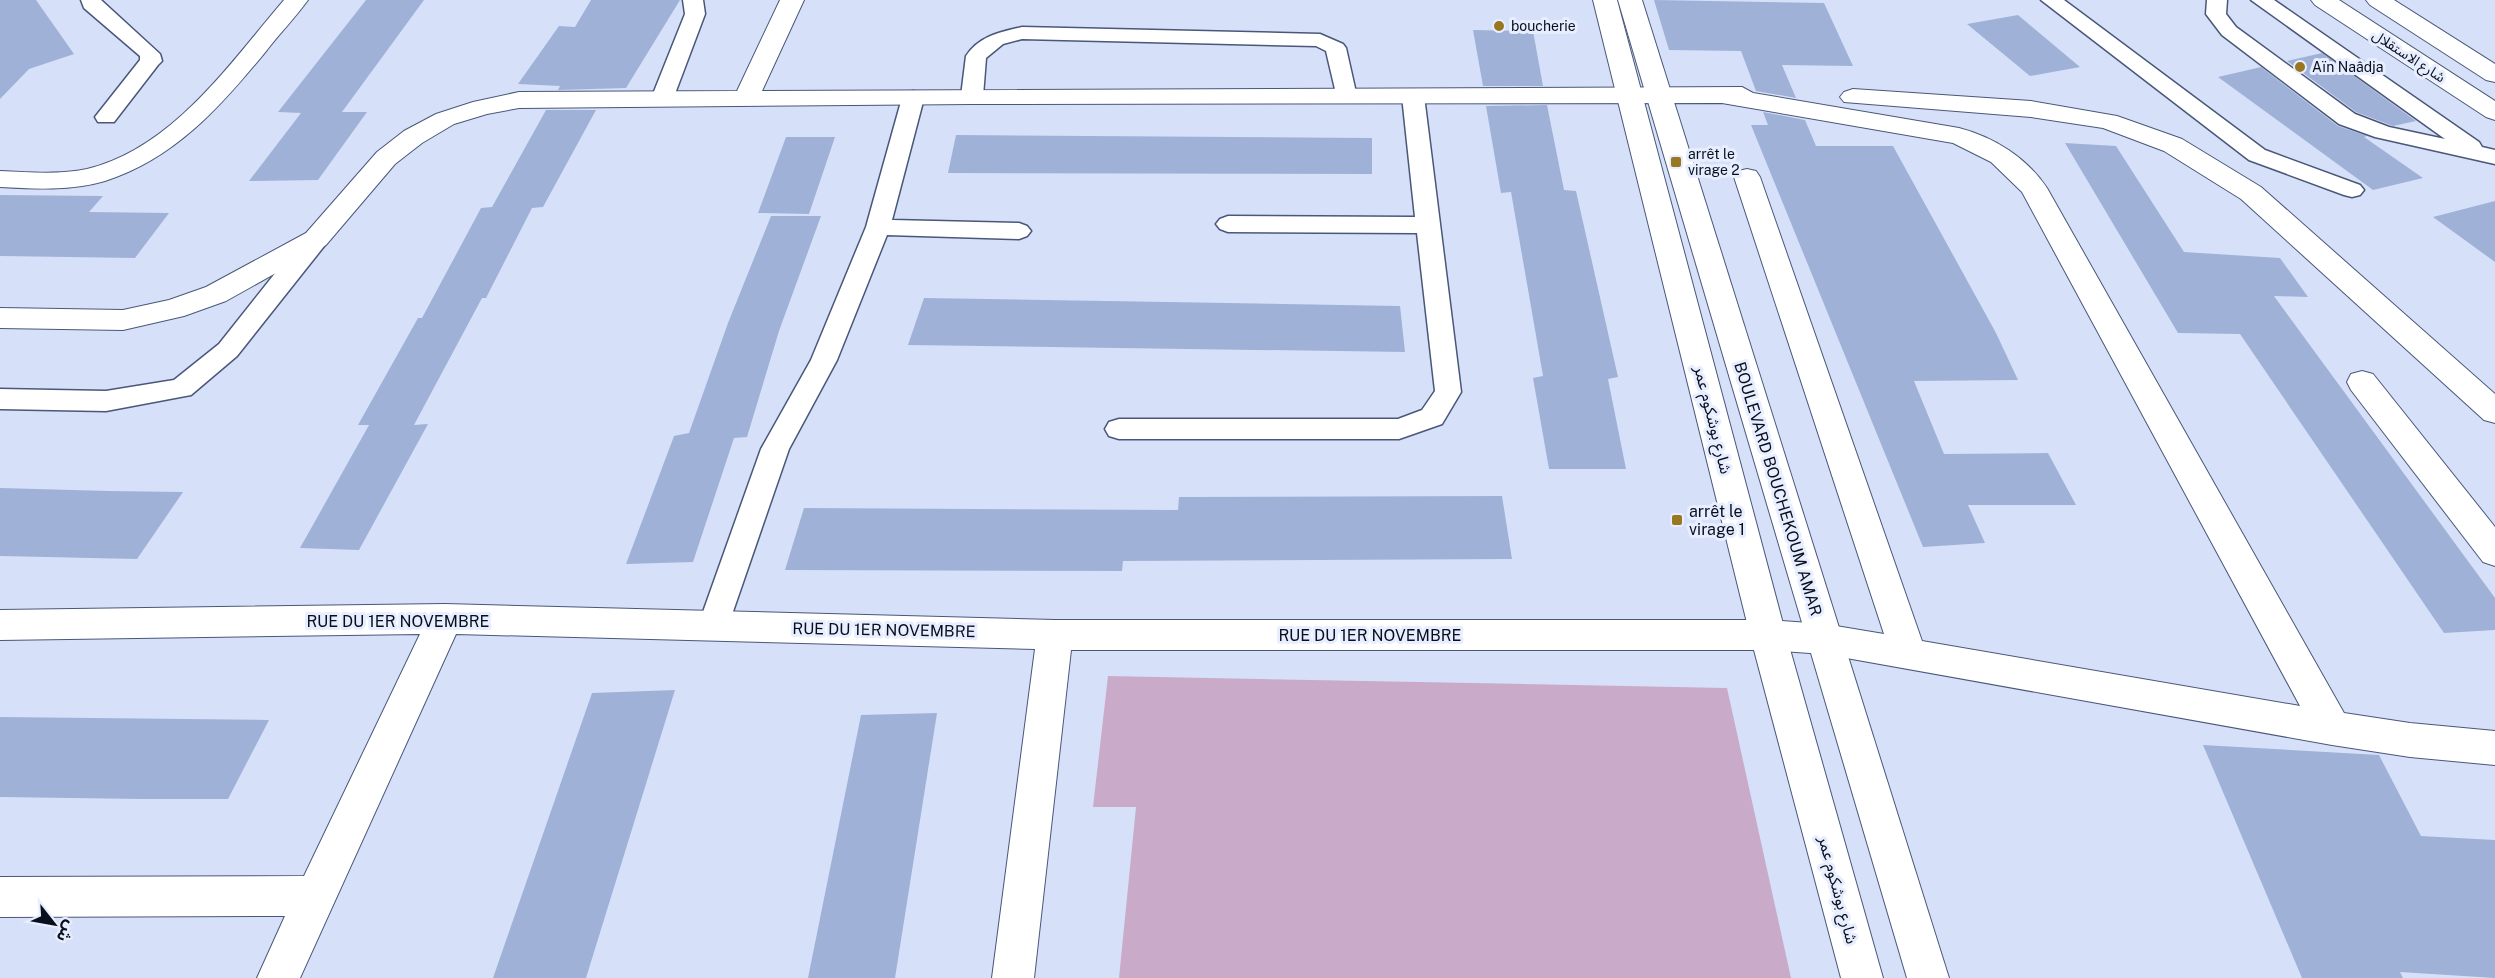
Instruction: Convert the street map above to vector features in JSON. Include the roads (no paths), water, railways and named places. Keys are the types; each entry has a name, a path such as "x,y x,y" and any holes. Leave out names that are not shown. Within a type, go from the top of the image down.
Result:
{"street":[{"path":"0,179 58,181 96,175 134,160 168,141 189,122 296,0"},
{"path":"746,98 792,0"},
{"name":"شارع بوشكوم عمر","path":"1605,0 1643,94 1768,635 1862,978"},
{"name":"BOULEVARD BOUCHEKOUM AMAR","path":"1630,0 1643,94 1824,639 1928,978"},
{"name":"شارع الاستقلال","path":"2323,0 2495,112"},
{"path":"2378,0 2495,75"},
{"path":"1721,95 1959,136 1988,147 2015,165 2040,198 2332,728"},
{"path":"0,318 123,320 174,309 216,294 316,239 386,158 413,137 445,118 482,107 519,100 972,96 1832,95 2031,109 2108,121 2173,145 2251,193 2495,412"},
{"path":"1747,177 1909,655"},
{"path":"2362,381 2495,552"},
{"path":"278,978 445,619"},
{"name":"RUE DU 1ER NOVEMBRE","path":"0,625 445,619 1055,635 1768,635 1824,639 2332,728 2410,740 2495,748"},
{"path":"1013,978 1055,635"},
{"path":"0,897 315,896"}],"lane":[{"path":"91,0 91,4 150,54 151,61 106,117"},
{"path":"662,99 695,15 693,0"},
{"path":"2051,0 2257,155 2352,190"},
{"path":"2217,0 2216,14 2229,31 2347,119 2383,132 2487,155"},
{"path":"2261,0 2487,155"},
{"path":"972,96 976,56 996,39 1022,33 1320,40 1336,48 1346,97"},
{"path":"1119,429 1399,429 1432,417 1448,392 1413,96"},
{"path":"713,626 775,449 824,360 878,227 913,98"},
{"path":"1228,224 1430,225"},
{"path":"878,227 1019,231"},
{"path":"0,399 106,401 182,388 228,350 316,239"}],"place":[{"name":"boucherie","path":"1499,26"},
{"name":"Aïn Naâdja","path":"2300,67"},
{"name":"arrêt le virage 2","path":"1676,162"},
{"name":"arrêt le virage 1","path":"1677,520"}]}
